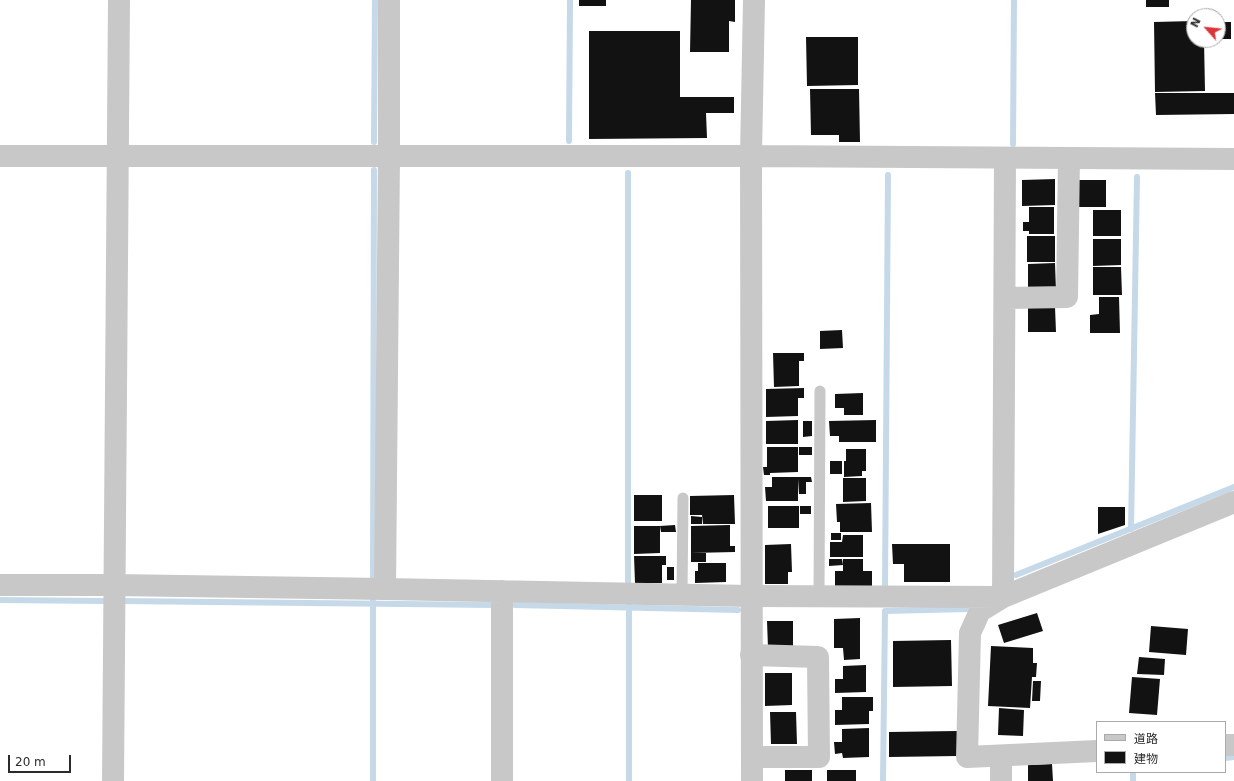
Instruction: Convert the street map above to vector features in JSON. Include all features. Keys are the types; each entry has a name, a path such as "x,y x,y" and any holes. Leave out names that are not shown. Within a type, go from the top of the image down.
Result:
{"street":[{"path":"113,781 119,0"},
{"path":"385,589 389,0"},
{"path":"752,781 751,156 754,0"},
{"path":"0,156 751,156 1234,159"},
{"path":"1003,598 1005,158"},
{"path":"1005,298 1067,297 1069,158"},
{"path":"1096,751 968,757 970,633 980,610 1003,598 1234,502"},
{"path":"0,585 114,585 682,595 1003,598"},
{"path":"502,591 502,781"},
{"path":"751,655 818,657 819,757 752,758"},
{"path":"1001,756 1001,781"}],"lane":[{"path":"819,596 820,391"},
{"path":"682,595 683,498"}],"building":[{"path":"579,0 606,0 606,6 579,6"},
{"path":"691,0 735,0 735,22 729,21 729,52 690,52"},
{"path":"1146,0 1169,0 1169,7 1146,7"},
{"path":"1186,21 1186,48 1204,48 1205,91 1155,92 1154,22"},
{"path":"1226,22 1231,22 1231,39 1226,39"},
{"path":"589,31 680,31 680,97 734,97 734,113 706,113 707,138 589,139"},
{"path":"806,37 858,37 858,85 807,86"},
{"path":"810,89 859,89 860,142 839,142 839,135 811,135"},
{"path":"1155,93 1234,93 1234,114 1156,115"},
{"path":"1055,179 1055,205 1022,206 1022,180"},
{"path":"1078,180 1106,180 1106,207 1078,207"},
{"path":"1029,207 1054,207 1054,234 1029,234 1029,231 1023,231 1023,222 1029,222"},
{"path":"1093,210 1121,210 1121,236 1093,236"},
{"path":"1027,236 1055,236 1055,262 1027,262"},
{"path":"1093,239 1121,239 1121,265 1093,266"},
{"path":"1055,263 1056,291 1028,291 1028,264"},
{"path":"1093,267 1121,267 1122,295 1093,295"},
{"path":"1099,297 1119,297 1120,333 1090,333 1090,315 1099,314"},
{"path":"1055,307 1056,332 1028,332 1028,308"},
{"path":"842,330 843,348 820,349 820,331"},
{"path":"773,353 804,353 804,361 799,361 799,386 774,387"},
{"path":"804,388 804,398 798,398 798,416 766,417 766,389"},
{"path":"863,393 863,415 844,415 844,408 835,408 835,394"},
{"path":"798,420 798,444 766,444 766,421"},
{"path":"876,420 876,442 839,442 839,436 830,436 829,421"},
{"path":"803,421 812,421 812,436 803,437"},
{"path":"767,447 798,447 798,472 770,473 770,475 764,475 763,467 767,467"},
{"path":"799,447 812,447 812,455 799,455"},
{"path":"846,449 866,449 866,471 862,471 862,476 844,477"},
{"path":"830,461 842,461 842,474 830,474"},
{"path":"772,477 811,477 812,482 806,482 806,494 799,494 798,479 798,501 766,501 765,487 772,487"},
{"path":"843,478 866,478 866,501 843,502"},
{"path":"634,495 662,495 662,521 634,521"},
{"path":"734,495 735,524 703,524 702,515 690,515 690,496"},
{"path":"871,503 872,532 840,532 840,522 837,522 836,504"},
{"path":"768,506 799,506 799,528 768,528"},
{"path":"800,506 811,506 811,514 800,514"},
{"path":"1098,507 1125,507 1125,525 1098,534"},
{"path":"691,516 702,517 702,524 691,524"},
{"path":"675,525 676,532 661,532 660,526"},
{"path":"730,525 730,546 735,546 735,552 691,553 691,526"},
{"path":"634,526 660,526 660,553 634,554"},
{"path":"831,533 841,533 841,540 831,540"},
{"path":"843,535 863,535 863,557 830,557 830,542 842,542"},
{"path":"791,544 792,572 788,572 788,584 765,584 765,545"},
{"path":"892,544 950,544 950,582 904,582 904,564 893,564"},
{"path":"691,553 706,553 706,562 691,562"},
{"path":"634,556 666,556 666,565 662,565 662,583 635,583"},
{"path":"829,559 842,559 843,565 829,566"},
{"path":"843,559 863,559 863,571 872,571 872,588 835,589 835,571 843,571"},
{"path":"698,563 726,563 726,582 695,583 695,571 698,571"},
{"path":"667,567 674,567 674,580 667,580"},
{"path":"1037,613 1043,631 1004,643 998,625"},
{"path":"860,618 860,659 844,660 843,648 834,648 834,619"},
{"path":"767,621 793,621 793,648 768,648"},
{"path":"1151,626 1188,629 1186,655 1149,652"},
{"path":"951,640 952,686 893,687 893,641"},
{"path":"991,646 1033,648 1033,663 1037,663 1036,677 1032,677 1030,708 988,706"},
{"path":"1139,657 1165,659 1164,675 1137,674"},
{"path":"866,665 866,692 835,693 835,679 843,679 843,666"},
{"path":"765,673 792,673 792,705 765,706"},
{"path":"1132,677 1160,679 1157,715 1129,713"},
{"path":"1033,681 1041,681 1040,701 1032,701"},
{"path":"842,697 873,697 873,711 869,711 869,724 835,725 835,710 842,710"},
{"path":"999,708 1024,710 1023,736 998,735"},
{"path":"770,712 796,712 797,744 771,744"},
{"path":"869,728 869,757 843,758 842,753 835,754 834,742 842,742 842,729"},
{"path":"957,731 957,756 889,757 889,732"},
{"path":"1052,764 1053,781 1028,781 1028,765"},
{"path":"785,770 812,770 812,781 785,781"},
{"path":"827,770 856,770 856,781 827,781"}],"waterway":[{"path":"374,142 375,0"},
{"path":"569,141 570,0"},
{"path":"1013,144 1014,0"},
{"path":"373,582 374,170"},
{"path":"628,173 628,584"},
{"path":"885,587 888,175"},
{"path":"1131,529 1137,177"},
{"path":"1016,575 1234,487"},
{"path":"0,600 104,601"},
{"path":"120,601 495,605"},
{"path":"373,601 373,781"},
{"path":"515,605 738,610"},
{"path":"629,605 629,781"},
{"path":"883,781 885,611 967,609"},
{"path":"1226,758 1234,757"},
{"path":"1133,773 1133,781"}]}
